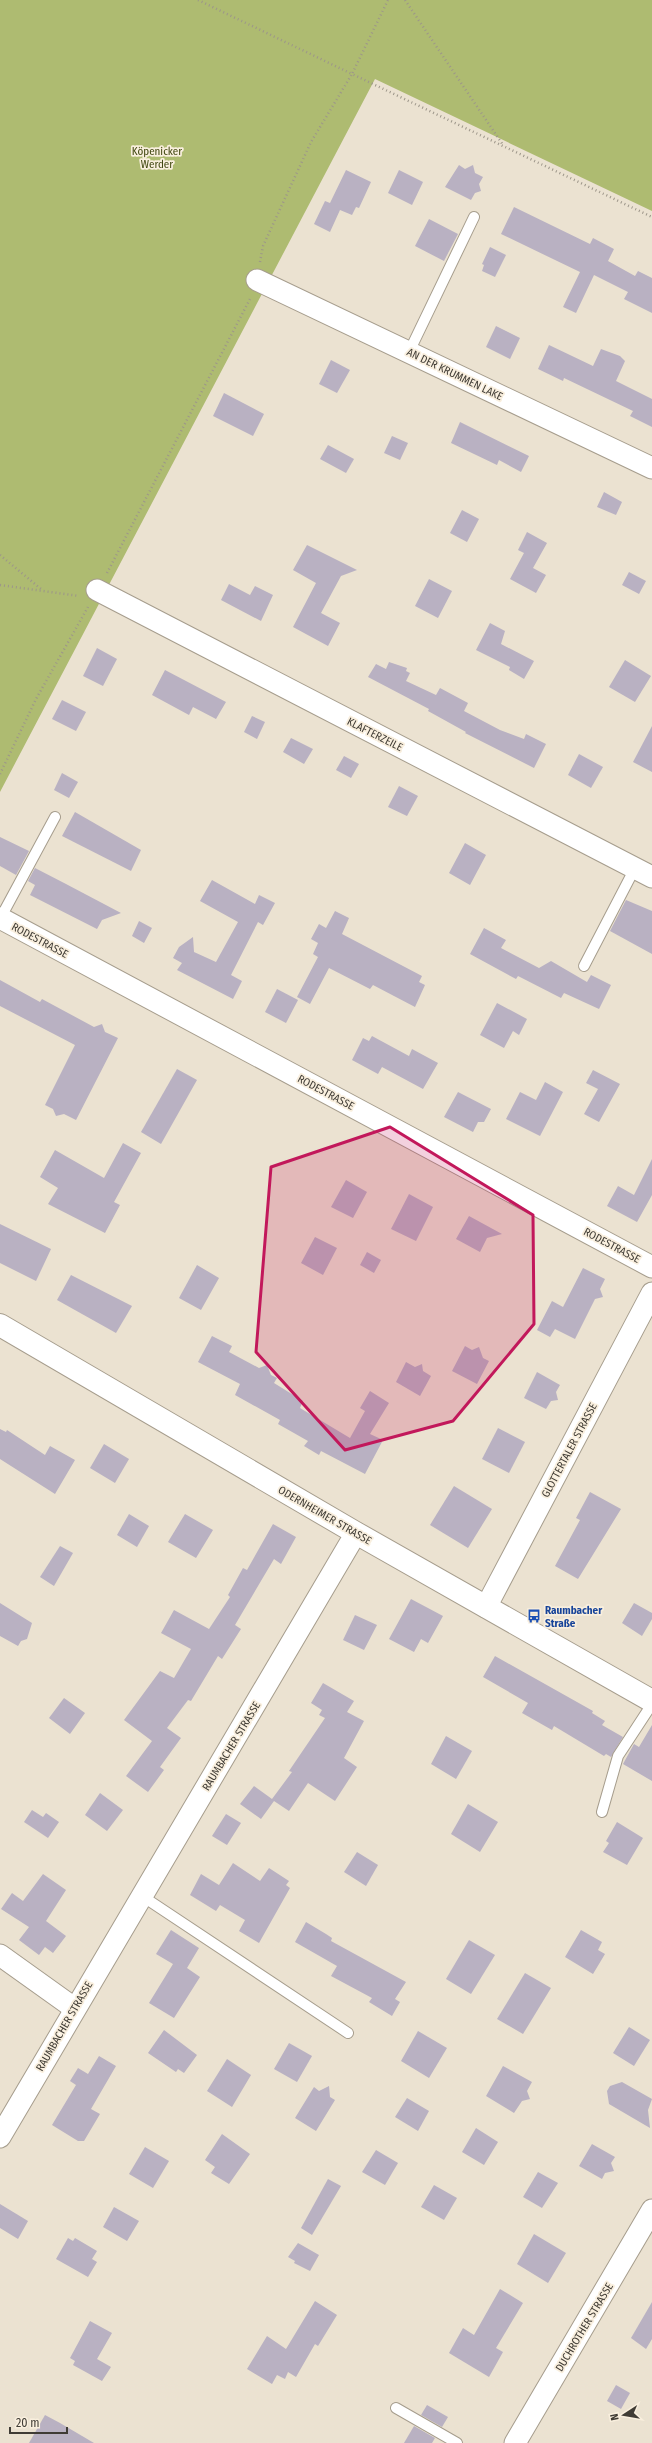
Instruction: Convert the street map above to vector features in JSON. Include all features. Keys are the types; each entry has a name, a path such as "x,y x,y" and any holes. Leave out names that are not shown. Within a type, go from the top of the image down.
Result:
{"street":[{"name":"AN DER KRUMMEN LAKE","path":"257,280 652,468"},
{"name":"KLAFTERZEILE","path":"95,594 643,873"},
{"name":"RODESTRASSE","path":"0,919 652,1267"},
{"name":"GLOTTERTALER STRASSE","path":"486,1606 652,1293"},
{"name":"ODERNHEIMER STRASSE","path":"0,1325 356,1533 652,1702"},
{"name":"RAUMBACHER STRASSE","path":"0,2137 74,2008 142,1896 356,1533"},
{"path":"0,1955 74,2008"},
{"name":"DUCHROTHER STRASSE","path":"514,2443 652,2210"}],"lane":[{"path":"409,352 474,217"},
{"path":"0,919 55,817"},
{"path":"584,966 643,873"},
{"path":"602,1812 618,1756 652,1702"},
{"path":"142,1896 348,2033"},
{"path":"396,2408 457,2443"}],"path":[{"path":"198,0 652,217"},
{"path":"0,774 36,699 95,594 253,292 257,280 263,246 290,185 311,142 352,74 388,0"},
{"path":"405,0 504,146"},
{"path":"0,555 42,590"},
{"path":"0,585 95,594"}],"highlighted area":[{"path":"390,1127 533,1215 534,1324 453,1421 345,1450 256,1352 271,1167"}],"green space":[{"name":"Köpenicker Werder","path":"0,0 652,0 652,211 375,79 0,792"}],"building":[{"path":"459,165 465,169 473,165 475,173 483,177 479,184 481,191 475,193 471,200 445,187"},
{"path":"346,170 371,182 359,208 356,207 352,215 340,210 330,232 314,224 325,201 330,203"},
{"path":"399,170 423,182 412,205 388,193"},
{"path":"514,207 590,244 593,238 614,249 608,261 635,276 638,271 652,278 652,313 624,299 628,292 594,275 576,313 563,307 580,272 501,234"},
{"path":"429,219 458,234 444,261 415,246"},
{"path":"490,247 506,255 495,277 482,271 484,265 482,264"},
{"path":"496,326 520,338 510,359 486,347"},
{"path":"549,345 593,366 601,349 620,356 625,361 616,381 652,399 652,427 630,416 633,411 564,378 563,381 538,369"},
{"path":"331,360 350,370 337,393 319,384"},
{"path":"224,393 264,414 253,436 213,416"},
{"path":"460,422 529,456 521,472 499,460 497,465 451,443"},
{"path":"392,436 408,443 400,460 384,453"},
{"path":"328,445 354,459 346,473 320,459"},
{"path":"604,492 622,502 616,515 597,507"},
{"path":"462,510 479,519 467,542 450,533"},
{"path":"527,532 547,543 533,568 546,575 536,593 510,579 524,553 518,550"},
{"path":"307,545 357,570 341,576 321,613 340,623 328,646 293,627 316,583 293,570"},
{"path":"629,572 646,581 639,594 622,585"},
{"path":"429,579 452,591 438,618 415,606"},
{"path":"229,584 250,595 255,586 273,595 261,621 221,600"},
{"path":"490,623 505,631 501,644 534,661 524,679 509,670 510,667 476,650"},
{"path":"97,648 117,659 103,686 83,676"},
{"path":"625,660 651,676 635,702 609,687"},
{"path":"389,662 407,668 406,671 410,673 406,681 436,695 440,688 468,703 464,711 500,730 524,739 526,734 546,744 534,768 465,733 466,732 428,711 429,709 368,677 376,664 386,669"},
{"path":"165,670 226,702 216,719 193,707 189,715 152,695"},
{"path":"62,700 86,712 76,731 52,719"},
{"path":"252,716 265,722 257,739 244,732"},
{"path":"652,726 652,772 633,762"},
{"path":"291,738 313,749 304,764 283,752"},
{"path":"579,754 603,767 591,788 568,775"},
{"path":"344,756 359,764 351,778 336,770"},
{"path":"62,773 78,782 69,798 54,790"},
{"path":"399,786 418,796 407,816 388,807"},
{"path":"75,812 141,850 131,871 62,836"},
{"path":"0,837 29,851 16,875 0,866"},
{"path":"465,843 486,855 470,885 449,873"},
{"path":"35,868 121,913 102,920 97,929 30,895 35,885 28,881"},
{"path":"212,880 255,904 259,895 275,903 263,925 258,922 231,975 242,981 233,999 177,970 182,963 173,958 179,947 193,937 194,952 216,962 238,922 200,901"},
{"path":"626,900 652,911 652,954 610,931"},
{"path":"335,911 349,918 342,934 422,976 419,982 425,985 415,1007 373,985 370,989 329,968 310,1004 297,997 318,957 313,954 318,943 311,939 319,924 326,928"},
{"path":"139,921 152,928 144,943 132,936"},
{"path":"484,928 506,940 501,948 539,968 551,961 587,982 591,975 611,985 599,1009 564,993 561,998 518,976 516,979 470,954"},
{"path":"0,980 40,1002 42,999 94,1027 102,1024 105,1032 118,1038 76,1120 64,1114 56,1116 53,1109 45,1105 75,1045 0,1006"},
{"path":"277,989 298,1000 286,1023 265,1012"},
{"path":"497,1003 527,1019 519,1035 513,1031 504,1048 480,1035"},
{"path":"372,1036 409,1056 412,1049 438,1063 423,1089 382,1067 378,1074 352,1060 363,1038 369,1041"},
{"path":"177,1069 197,1080 161,1144 141,1132"},
{"path":"593,1070 620,1084 599,1122 584,1114 598,1089 586,1083"},
{"path":"545,1082 563,1092 540,1136 506,1119 520,1092 536,1100"},
{"path":"458,1092 491,1109 484,1122 478,1122 473,1132 444,1117"},
{"path":"123,1143 141,1153 114,1202 120,1205 105,1233 48,1204 58,1188 40,1177 55,1150 104,1178"},
{"path":"652,1159 652,1195 637,1222 607,1206 618,1186 634,1195"},
{"path":"346,1180 367,1192 353,1218 331,1207"},
{"path":"409,1194 433,1207 416,1241 391,1229"},
{"path":"469,1216 502,1234 487,1238 480,1252 456,1239"},
{"path":"0,1224 51,1249 36,1281 0,1263"},
{"path":"315,1237 337,1248 323,1275 301,1263"},
{"path":"367,1252 381,1260 374,1273 360,1265"},
{"path":"197,1265 219,1278 201,1310 179,1298"},
{"path":"583,1268 605,1279 600,1289 603,1297 595,1299 575,1339 555,1329 550,1337 537,1330 552,1301 563,1307"},
{"path":"71,1275 132,1306 116,1333 57,1300"},
{"path":"212,1336 232,1346 229,1352 259,1368 267,1365 271,1375 277,1378 274,1383 303,1401 300,1408 350,1438 365,1411 360,1408 370,1391 389,1403 370,1434 383,1440 365,1474 321,1451 319,1455 304,1446 308,1441 278,1424 280,1420 235,1395 240,1384 198,1362"},
{"path":"465,1346 472,1350 479,1347 483,1358 489,1361 477,1384 452,1371"},
{"path":"406,1362 415,1367 422,1364 423,1371 431,1376 420,1396 396,1382"},
{"path":"537,1372 560,1385 556,1392 558,1400 551,1401 546,1409 524,1398"},
{"path":"498,1428 525,1442 509,1473 482,1459"},
{"path":"0,1429 6,1432 7,1430 45,1455 50,1446 75,1460 55,1494 0,1459"},
{"path":"104,1444 129,1459 115,1483 90,1468"},
{"path":"454,1486 492,1509 468,1548 430,1525"},
{"path":"590,1492 621,1509 578,1579 555,1566 580,1520 576,1518"},
{"path":"129,1514 149,1526 137,1547 117,1535"},
{"path":"185,1514 213,1530 196,1558 168,1542"},
{"path":"273,1524 296,1537 281,1564 274,1559 235,1625 241,1629 222,1659 218,1656 191,1701 188,1700 167,1728 181,1738 160,1767 164,1770 148,1792 126,1776 152,1741 124,1720 160,1671 174,1678 191,1649 161,1633 174,1610 209,1629 230,1597 228,1595 243,1568 247,1570"},
{"path":"60,1546 73,1553 54,1586 40,1577"},
{"path":"411,1599 443,1616 428,1643 421,1639 414,1652 389,1639"},
{"path":"0,1603 32,1623 27,1639 21,1641 18,1646 0,1636"},
{"path":"634,1603 652,1613 652,1619 642,1636 622,1623"},
{"path":"355,1615 377,1625 364,1650 343,1640"},
{"path":"495,1656 593,1711 592,1713 605,1721 602,1725 623,1737 611,1757 606,1754 604,1756 554,1726 552,1730 522,1713 528,1703 483,1677"},
{"path":"323,1683 354,1701 347,1712 364,1721 344,1758 357,1767 335,1801 308,1783 289,1811 274,1801 261,1819 240,1804 254,1786 272,1799 292,1772 289,1771 325,1718 319,1715 322,1710 311,1703"},
{"path":"64,1698 85,1713 70,1734 49,1718"},
{"path":"652,1725 652,1781 623,1764 634,1744 639,1747"},
{"path":"446,1736 472,1751 456,1779 431,1764"},
{"path":"100,1793 123,1810 107,1831 85,1815"},
{"path":"468,1804 498,1822 480,1852 451,1834"},
{"path":"32,1810 43,1817 46,1813 59,1822 48,1838 24,1822"},
{"path":"226,1814 241,1823 227,1845 212,1836"},
{"path":"617,1822 643,1838 627,1865 603,1852 609,1843 606,1841"},
{"path":"357,1852 378,1865 366,1886 344,1872"},
{"path":"233,1863 260,1881 269,1868 289,1881 286,1885 290,1888 259,1943 239,1931 245,1920 220,1905 216,1911 190,1895 201,1874 219,1885"},
{"path":"43,1874 66,1890 46,1921 66,1936 53,1953 45,1947 39,1955 19,1940 29,1927 1,1909 12,1893 23,1901"},
{"path":"306,1922 332,1938 331,1941 406,1982 395,1999 400,2002 392,2016 369,2002 372,1998 331,1976 337,1966 295,1942"},
{"path":"171,1930 199,1948 187,1968 200,1977 174,2018 149,2003 173,1964 156,1954"},
{"path":"581,1930 602,1942 598,1950 605,1954 593,1974 565,1957"},
{"path":"469,1940 495,1955 471,1994 446,1979"},
{"path":"525,1973 551,1988 523,2034 497,2019"},
{"path":"629,2027 650,2040 634,2066 613,2053"},
{"path":"164,2030 197,2055 184,2073 178,2069 176,2072 148,2053"},
{"path":"418,2031 447,2048 429,2078 401,2061"},
{"path":"289,2043 312,2056 297,2082 274,2069"},
{"path":"99,2056 116,2066 91,2109 100,2114 84,2141 78,2141 52,2125 76,2085 70,2081 78,2068 88,2074"},
{"path":"227,2059 251,2075 232,2107 207,2091"},
{"path":"503,2066 532,2082 527,2091 530,2099 522,2101 514,2113 486,2096"},
{"path":"622,2082 652,2099 648,2110 650,2128 609,2104 607,2091 610,2086"},
{"path":"329,2086 330,2097 335,2100 316,2131 295,2118 314,2087 319,2091"},
{"path":"407,2098 429,2111 418,2131 395,2117"},
{"path":"476,2128 498,2142 484,2165 462,2152"},
{"path":"222,2134 250,2154 229,2184 211,2173 215,2167 205,2160"},
{"path":"592,2144 615,2157 611,2163 614,2171 605,2173 602,2179 579,2166"},
{"path":"145,2147 169,2161 153,2188 129,2174"},
{"path":"376,2150 398,2163 385,2185 362,2172"},
{"path":"538,2172 558,2183 542,2208 523,2197"},
{"path":"328,2179 341,2186 312,2235 301,2228"},
{"path":"434,2185 457,2198 444,2220 421,2207"},
{"path":"0,2204 28,2221 18,2239 0,2228"},
{"path":"114,2207 139,2221 127,2241 103,2227"},
{"path":"534,2234 566,2253 548,2283 517,2264"},
{"path":"68,2238 73,2241 75,2238 97,2251 92,2259 97,2262 88,2277 56,2259"},
{"path":"298,2243 319,2255 310,2271 294,2263 295,2261 288,2257"},
{"path":"500,2289 523,2303 496,2348 503,2352 489,2377 449,2353 463,2328 474,2335"},
{"path":"315,2301 337,2315 318,2346 315,2344 296,2377 288,2372 285,2379 277,2375 272,2384 247,2369 267,2336 286,2349"},
{"path":"652,2302 652,2339 646,2349 631,2338"},
{"path":"90,2321 112,2333 97,2359 111,2367 102,2381 73,2365 75,2361 70,2358"},
{"path":"616,2385 630,2393 621,2409 607,2401"},
{"path":"427,2405 448,2417 442,2427 421,2415"},
{"path":"45,2415 60,2423 94,2443 29,2443"},
{"path":"414,2426 435,2438 432,2443 404,2443"}],"place":[{"name":"Raumbacher Straße","path":"534,1616"}]}
